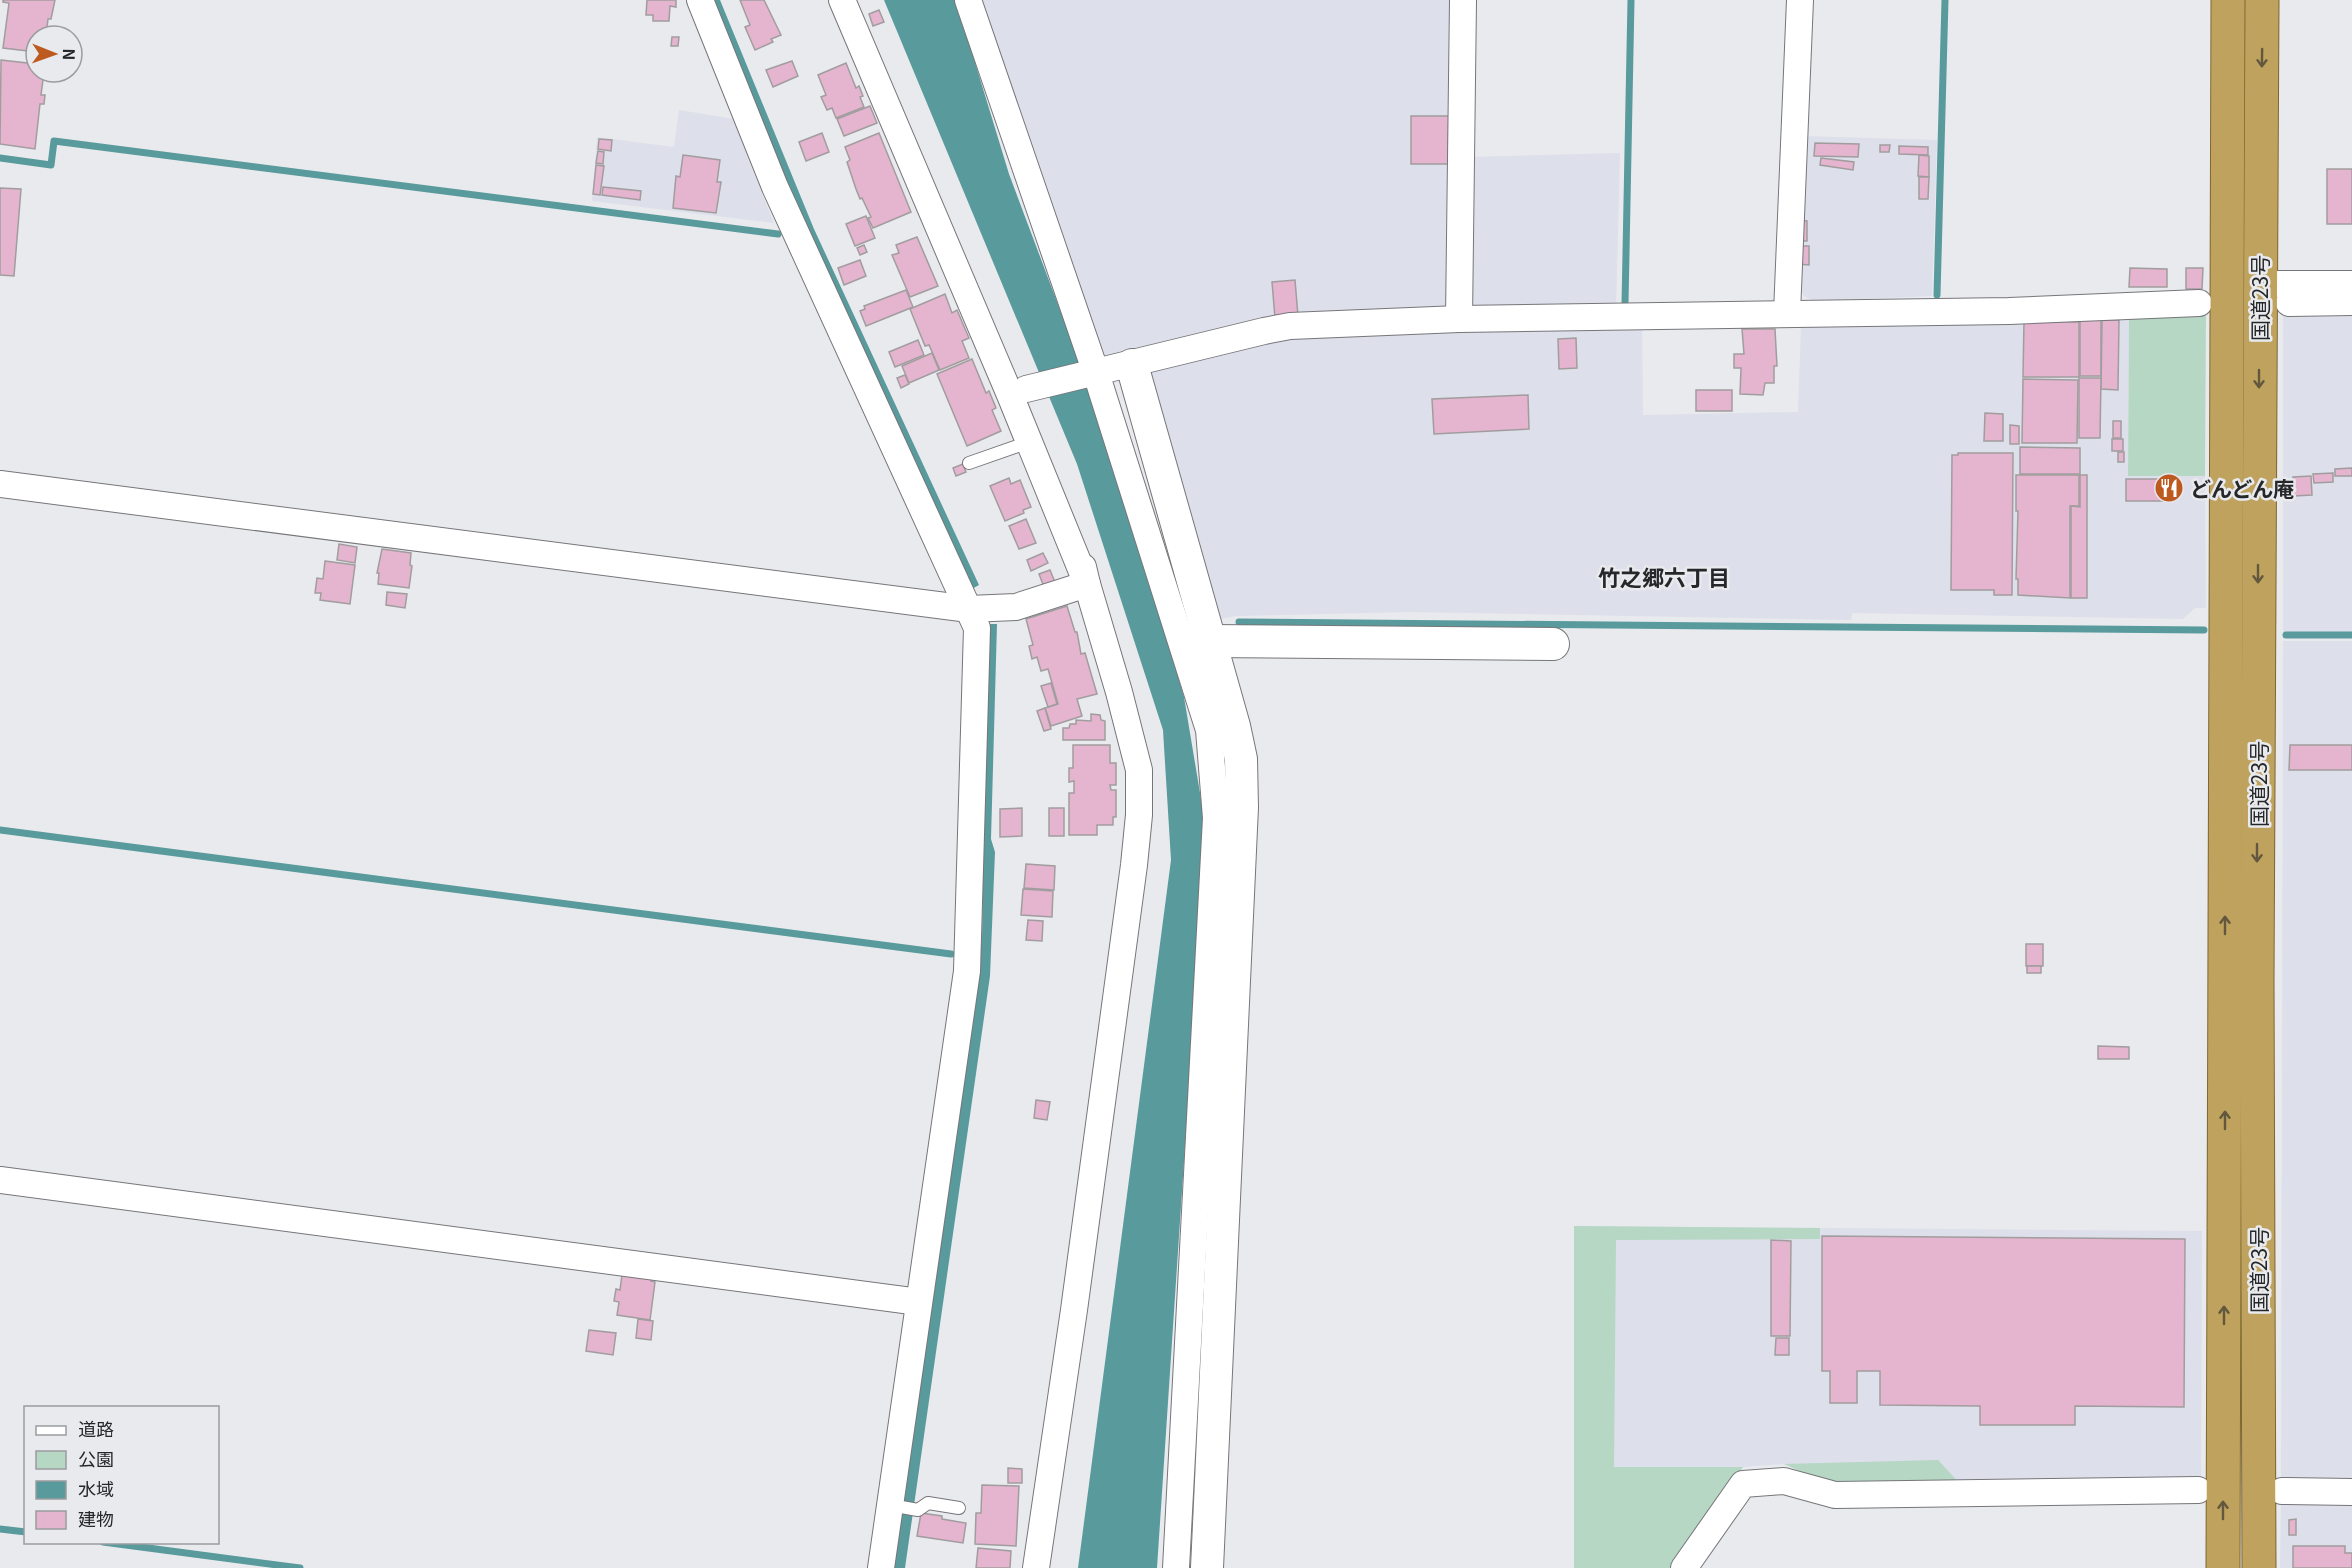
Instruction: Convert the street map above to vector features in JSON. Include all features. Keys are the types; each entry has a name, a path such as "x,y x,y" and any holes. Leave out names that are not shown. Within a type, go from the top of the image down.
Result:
{"highway":[{"name":"国道23号","path":"2223,1568 2228,0"},
{"name":"国道23号","path":"2259,1568 2257,969 2262,0"}],"street":[{"path":"700,0 775,187 976,628 969,946 893,1506 881,1568"},
{"path":"842,0 1029,442 1086,584 1119,692 1139,770 1134,865 1076,1298 1036,1568"},
{"path":"968,0 1096,373 1209,730 1216,818 1176,1568"},
{"path":"1459,319 1462,0"},
{"path":"1787,313 1800,0"},
{"path":"939,228 975,273 1031,388 1072,509 1086,584"},
{"path":"2259,284 2352,284"},
{"path":"2289,303 2352,302"},
{"path":"1031,388 1290,326 1459,319 2008,311 2199,303"},
{"path":"1132,365 1234,726 1241,759 1242,807 1207,1568"},
{"path":"0,484 969,609 1016,607 1086,584"},
{"path":"1209,641 1553,644"},
{"path":"0,1180 919,1302"},
{"path":"1684,1568 1743,1484 1784,1481 1835,1496 2198,1490"},
{"path":"2282,1491 2352,1492"}],"lane":[{"path":"969,463 1029,442"},
{"path":"893,1506 918,1510 928,1503 959,1508"}],"shaded area":[{"path":"974,0 1451,0 1453,303 1443,309 1099,362"},
{"path":"679,110 741,120 748,159 774,223 592,201 597,137 674,147"},
{"path":"1802,136 1937,140 1932,296 1813,301 1804,296 1796,285"},
{"path":"1620,153 1616,309 1475,310 1467,303 1470,157"},
{"path":"2352,310 2352,633 2283,633 2283,311"},
{"path":"2129,314 2128,475 2205,476 2206,608 2195,608 2183,619 1852,613 1851,620 1409,612 1235,616 1217,620 1150,370 1267,341 1308,335 1642,327 1643,415 1798,412 1801,327 1807,321"},
{"path":"2283,641 2352,641 2352,1485 2281,1485"},
{"path":"1574,1226 2202,1231 2201,1484 1832,1485 1784,1464 1743,1467 1671,1568 1574,1568"},
{"path":"2281,1502 2352,1502 2352,1568 2280,1568"}],"green space":[{"path":"2206,309 2205,476 2128,476 2129,314"},
{"path":"1574,1226 1820,1228 1820,1239 1616,1240 1614,1467 1743,1467 1671,1568 1574,1568"},
{"path":"1938,1460 1961,1485 1832,1485 1784,1464"}],"water":[{"path":"713,0 720,0 814,229 979,585 970,590 804,223"},
{"path":"884,0 956,0 1009,174 1107,435 1184,697 1206,829 1157,1568 1078,1568 1171,860 1163,730 1077,464"},
{"path":"987,624 997,624 991,839 995,852 990,976 905,1568 894,1568 982,938"}],"building":[{"path":"3,0 55,0 51,19 48,19 47,24 24,24 24,51 3,48 9,3"},
{"path":"647,0 676,0 676,7 670,6 669,21 653,21 653,15 646,15"},
{"path":"740,0 764,0 781,35 771,39 773,42 755,50 745,27 750,25"},
{"path":"879,10 884,22 873,26 869,14"},
{"path":"672,37 679,37 678,46 671,46"},
{"path":"1,60 24,63 24,84 42,84 41,95 45,95 44,104 40,104 35,149 0,144"},
{"path":"792,61 798,76 773,87 766,70"},
{"path":"846,63 856,88 859,86 864,107 836,118 832,108 827,110 821,97 826,95 818,75"},
{"path":"870,106 877,123 844,136 837,119"},
{"path":"1411,116 1449,116 1448,164 1411,164"},
{"path":"822,133 829,152 806,161 799,142"},
{"path":"879,133 911,212 873,228 868,218 871,217 856,189 847,162 850,160 845,147"},
{"path":"599,139 612,140 611,151 598,149"},
{"path":"1815,143 1859,144 1858,157 1814,156"},
{"path":"1880,145 1890,145 1889,152 1880,152"},
{"path":"1899,146 1928,147 1928,155 1899,154"},
{"path":"598,151 604,152 603,164 596,163"},
{"path":"683,155 720,160 717,182 721,182 716,213 673,208 676,176 680,177"},
{"path":"1919,155 1929,156 1929,177 1918,176"},
{"path":"1821,158 1854,162 1853,170 1820,165"},
{"path":"596,165 604,166 600,195 593,194"},
{"path":"2327,169 2352,169 2352,224 2327,224"},
{"path":"1919,177 1929,177 1928,199 1919,199"},
{"path":"603,187 641,191 640,200 602,195"},
{"path":"0,188 21,189 14,276 0,275"},
{"path":"866,216 875,238 855,246 846,224"},
{"path":"1800,220 1807,221 1807,241 1799,241"},
{"path":"917,237 938,286 910,297 892,255 899,253 896,245"},
{"path":"864,245 867,252 860,255 857,248"},
{"path":"1799,246 1809,246 1809,265 1798,264"},
{"path":"860,260 866,276 844,285 838,268"},
{"path":"2130,268 2167,269 2167,287 2129,287"},
{"path":"2186,268 2203,268 2202,289 2186,289"},
{"path":"1295,280 1298,316 1275,318 1272,282"},
{"path":"906,290 913,307 866,326 860,311 865,309 864,306"},
{"path":"945,294 952,313 957,310 969,338 962,341 969,358 940,370 929,345 925,346 910,309"},
{"path":"2080,320 2101,320 2101,376 2080,376"},
{"path":"2102,320 2119,320 2118,390 2101,389"},
{"path":"2024,321 2079,322 2079,377 2023,377"},
{"path":"1742,329 1775,329 1777,366 1774,366 1774,383 1765,383 1763,395 1740,394 1741,368 1734,368 1734,354 1744,354"},
{"path":"1576,338 1577,368 1559,369 1558,339"},
{"path":"918,340 924,355 895,367 889,352"},
{"path":"932,353 939,370 909,383 902,366"},
{"path":"972,359 986,393 989,391 996,408 992,410 1001,431 967,446 937,374"},
{"path":"905,375 909,384 901,388 897,378"},
{"path":"2079,378 2101,378 2100,438 2079,438"},
{"path":"2023,379 2078,380 2077,443 2022,443"},
{"path":"1696,390 1732,390 1732,411 1696,411"},
{"path":"1528,395 1529,429 1434,434 1432,399"},
{"path":"1985,413 2003,414 2003,441 1984,441"},
{"path":"2113,421 2121,421 2121,438 2113,438"},
{"path":"2010,425 2019,426 2019,444 2010,444"},
{"path":"2112,439 2123,439 2123,451 2112,451"},
{"path":"2020,447 2080,448 2080,474 2020,474"},
{"path":"2118,452 2124,452 2124,462 2118,462"},
{"path":"1958,453 2013,453 2012,595 1994,595 1994,590 1951,590 1952,455 1958,455"},
{"path":"963,464 966,472 956,476 953,468"},
{"path":"2352,468 2352,476 2335,476 2335,469"},
{"path":"2333,473 2333,482 2314,483 2313,474"},
{"path":"2016,475 2079,475 2079,506 2070,506 2070,598 2018,595"},
{"path":"2080,475 2087,475 2087,598 2071,598 2071,506 2080,507"},
{"path":"2311,476 2312,495 2294,496 2293,477"},
{"path":"1009,478 1011,484 1020,480 1031,507 1023,510 1024,513 1005,521 990,486"},
{"path":"2126,479 2175,479 2174,501 2126,501"},
{"path":"1026,519 1036,543 1019,549 1009,526"},
{"path":"339,544 357,547 355,563 337,560"},
{"path":"382,549 411,553 409,588 378,584 379,573 377,573"},
{"path":"1043,553 1048,563 1031,571 1027,560"},
{"path":"325,561 355,565 350,604 320,600 321,593 315,593 317,578 323,579"},
{"path":"1050,570 1055,582 1044,587 1039,574"},
{"path":"387,592 407,594 405,608 386,605"},
{"path":"1067,606 1075,632 1077,632 1081,654 1085,653 1097,694 1077,699 1082,716 1051,726 1045,708 1058,704 1048,669 1041,671 1037,657 1032,659 1029,646 1033,645 1026,619"},
{"path":"1051,683 1057,704 1048,707 1041,686"},
{"path":"1045,708 1051,729 1044,731 1037,711"},
{"path":"1091,714 1100,715 1101,720 1105,721 1105,740 1063,740 1063,728 1076,724 1076,720 1091,721"},
{"path":"1073,745 1110,745 1110,763 1116,763 1116,785 1110,785 1111,790 1116,790 1116,817 1113,817 1113,825 1097,825 1097,835 1069,835 1069,793 1074,793 1074,781 1069,782 1069,768 1073,768"},
{"path":"2290,745 2352,745 2352,770 2289,770"},
{"path":"1022,808 1022,836 1000,837 1000,809"},
{"path":"1049,808 1064,808 1064,836 1049,836"},
{"path":"1026,864 1055,866 1054,890 1024,888"},
{"path":"1023,889 1053,891 1052,917 1021,915"},
{"path":"1028,920 1043,921 1042,941 1026,940"},
{"path":"2026,944 2043,944 2043,966 2026,966"},
{"path":"2027,966 2041,966 2041,973 2027,973"},
{"path":"2098,1046 2129,1047 2129,1059 2098,1059"},
{"path":"1036,1100 1050,1102 1047,1120 1034,1118"},
{"path":"1822,1236 2185,1239 2184,1407 2075,1406 2075,1425 1980,1425 1980,1406 1880,1405 1880,1371 1857,1371 1857,1403 1830,1403 1830,1371 1822,1371"},
{"path":"1771,1240 1791,1241 1790,1336 1771,1336"},
{"path":"622,1274 652,1278 651,1281 655,1282 650,1320 617,1315 619,1302 614,1301 616,1289 620,1290"},
{"path":"638,1319 653,1321 651,1340 636,1338"},
{"path":"589,1330 616,1333 613,1355 586,1351"},
{"path":"1776,1338 1789,1338 1789,1355 1775,1355"},
{"path":"1008,1468 1022,1469 1022,1483 1008,1483"},
{"path":"982,1485 1019,1486 1016,1546 975,1544 976,1513 981,1513"},
{"path":"921,1513 966,1523 963,1543 917,1536"},
{"path":"2296,1519 2296,1535 2289,1535 2289,1520"},
{"path":"2293,1546 2345,1546 2345,1553 2352,1553 2352,1568 2293,1568"},
{"path":"978,1548 1011,1551 1010,1568 976,1568"}],"waterway":[{"path":"1625,304 1631,0"},
{"path":"1937,295 1945,0"},
{"path":"0,158 51,165 54,141 778,234"},
{"path":"1239,622 2204,630"},
{"path":"2286,635 2352,635"},
{"path":"0,830 951,954"},
{"path":"0,1529 24,1532"},
{"path":"118,1544 300,1568"}],"place":[{"name":"どんどん庵","path":"2169,488"}],"district":[{"name":"竹之郷六丁目","path":"1664,576"}]}
